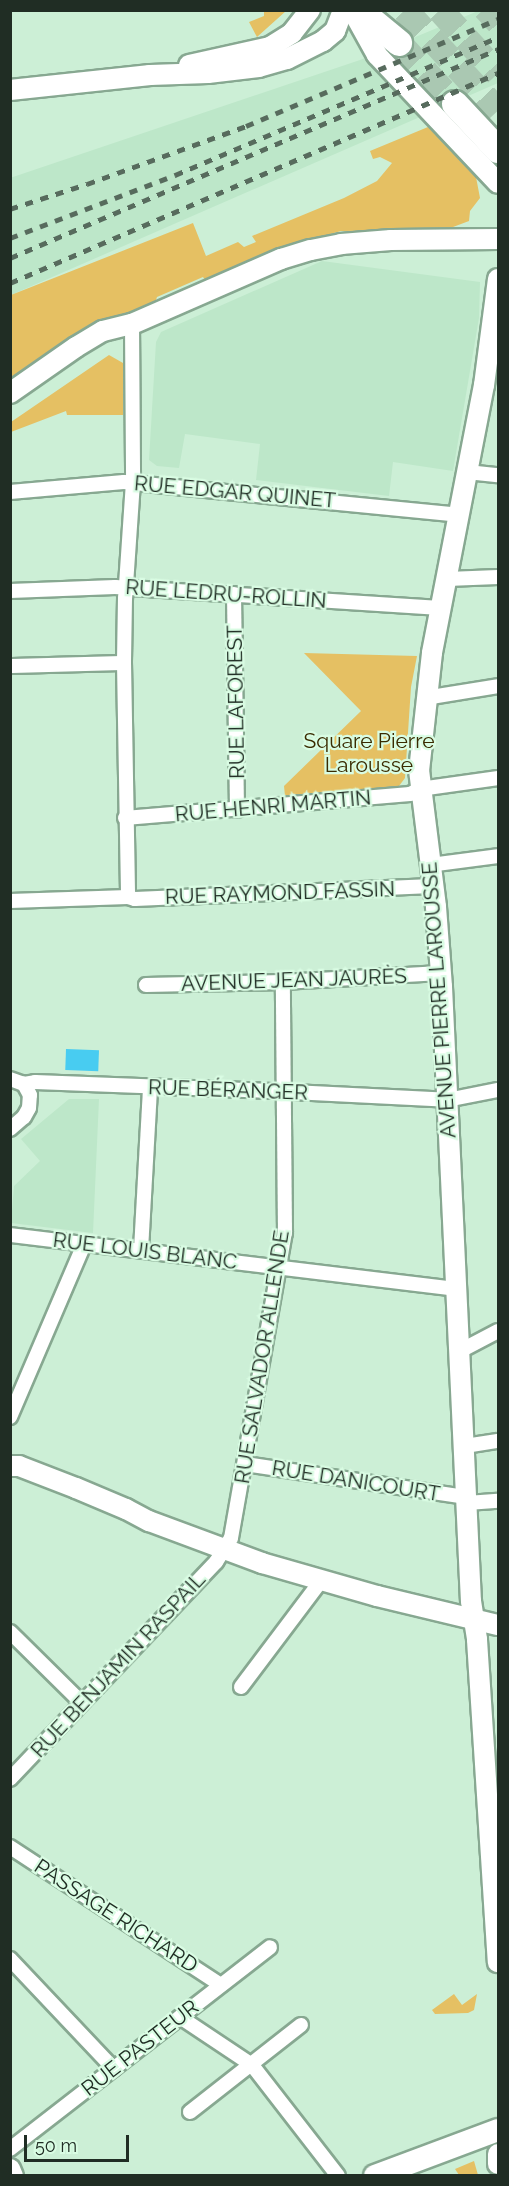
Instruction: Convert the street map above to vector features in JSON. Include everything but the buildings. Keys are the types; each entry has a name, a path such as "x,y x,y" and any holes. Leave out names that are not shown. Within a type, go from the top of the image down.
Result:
{"highway":[{"path":"359,10 399,43"},
{"path":"445,111 498,150"}],"main road":[{"path":"150,75 270,47 292,33 310,10"},
{"path":"14,92 150,75 236,70 287,59 331,35 343,10"},
{"path":"352,10 377,55 445,111 498,183"},
{"path":"10,393 75,347 103,331 132,324 281,259 341,244 392,240 498,239"},
{"name":"AVENUE PIERRE LAROUSSE","path":"498,279 494,323 425,698 419,770 441,973 474,1620 497,1863 498,1962"},
{"path":"10,408 132,324"},
{"path":"10,1468 19,1466 224,1550 321,1581 498,1624"},
{"path":"375,2175 498,2130"},
{"path":"498,2154 498,2164"},
{"path":"10,2169 13,2175"}],"street":[{"path":"128,897 124,663 125,588 133,482 132,324"},
{"path":"467,472 498,475"},
{"name":"RUE EDGAR QUINET","path":"10,492 133,482 458,515"},
{"path":"447,579 498,577"},
{"name":"RUE LEDRU-ROLLIN","path":"10,591 125,588 440,608"},
{"name":"RUE LAFOREST","path":"234,594 237,810"},
{"path":"10,666 124,663"},
{"path":"425,698 498,686"},
{"name":"RUE HENRI MARTIN","path":"125,818 410,794 420,789 498,778"},
{"path":"430,865 498,856"},
{"name":"RUE RAYMOND FASSIN","path":"10,901 128,897 135,899 432,886"},
{"name":"AVENUE JEAN JAURÈS","path":"146,985 283,982 441,973"},
{"name":"RUE SALVADOR ALLENDE","path":"224,1550 231,1538 285,1233 283,982"},
{"name":"RUE BÉRANGER","path":"10,1079 24,1084 35,1082 447,1100 498,1090"},
{"path":"10,1129 24,1117 29,1108 30,1095 24,1084"},
{"path":"141,1250 150,1087"},
{"name":"RUE LOUIS BLANC","path":"10,1235 457,1289"},
{"path":"10,1417 84,1244"},
{"path":"460,1351 498,1331"},
{"path":"465,1446 498,1441"},
{"name":"RUE DANICOURT","path":"245,1464 467,1500 498,1502"},
{"name":"RUE BENJAMIN RASPAIL","path":"10,1779 216,1562 224,1550"},
{"path":"241,1687 321,1581"},
{"path":"10,1632 82,1703"},
{"name":"PASSAGE RICHARD","path":"10,1847 220,1985"},
{"name":"RUE PASTEUR","path":"10,2149 270,1947"},
{"path":"10,1959 114,2069"},
{"path":"180,2017 252,2065 338,2175"},
{"path":"190,2112 301,2025"}],"shaded area":[{"path":"478,11 498,11 498,83 11,295 10,178 360,60"},
{"path":"322,261 480,282 479,318 453,471 393,462 389,496 256,480 260,444 185,434 179,468 157,466 149,460 156,342 161,332"},
{"path":"69,1099 99,1099 93,1233 11,1223 14,1186 40,1161 21,1139"}],"green space":[{"path":"264,11 286,11 257,37 249,22 264,16"},
{"path":"428,127 476,177 480,198 470,211 469,221 445,230 341,231 281,248 205,280 203,277 157,297 155,303 119,318 11,389 11,295 193,223 206,256 238,242 244,247 256,242 252,236 344,198 377,181 392,163 380,157 373,159 370,151"},
{"path":"109,355 123,363 123,415 67,415 66,411 11,432 11,422"},
{"name":"Square Pierre Larousse","path":"304,653 417,656 411,687 405,778 399,786 285,796 284,786 361,711"},
{"path":"454,1994 462,2005 477,1994 474,2010 468,2013 435,2014 432,2010"},
{"path":"474,2161 478,2175 459,2175 455,2169"}],"water":[{"path":"66,1049 99,1050 98,1071 65,1070"}],"tunnel":[{"path":"405,10 498,111"},
{"path":"440,10 498,74"},
{"path":"483,10 498,26"},
{"path":"399,43 455,104"}],"railway":[{"path":"10,209 87,184 246,126 498,19"},
{"path":"10,238 175,175 498,37"},
{"path":"10,258 498,49"},
{"path":"10,283 498,73"}]}
